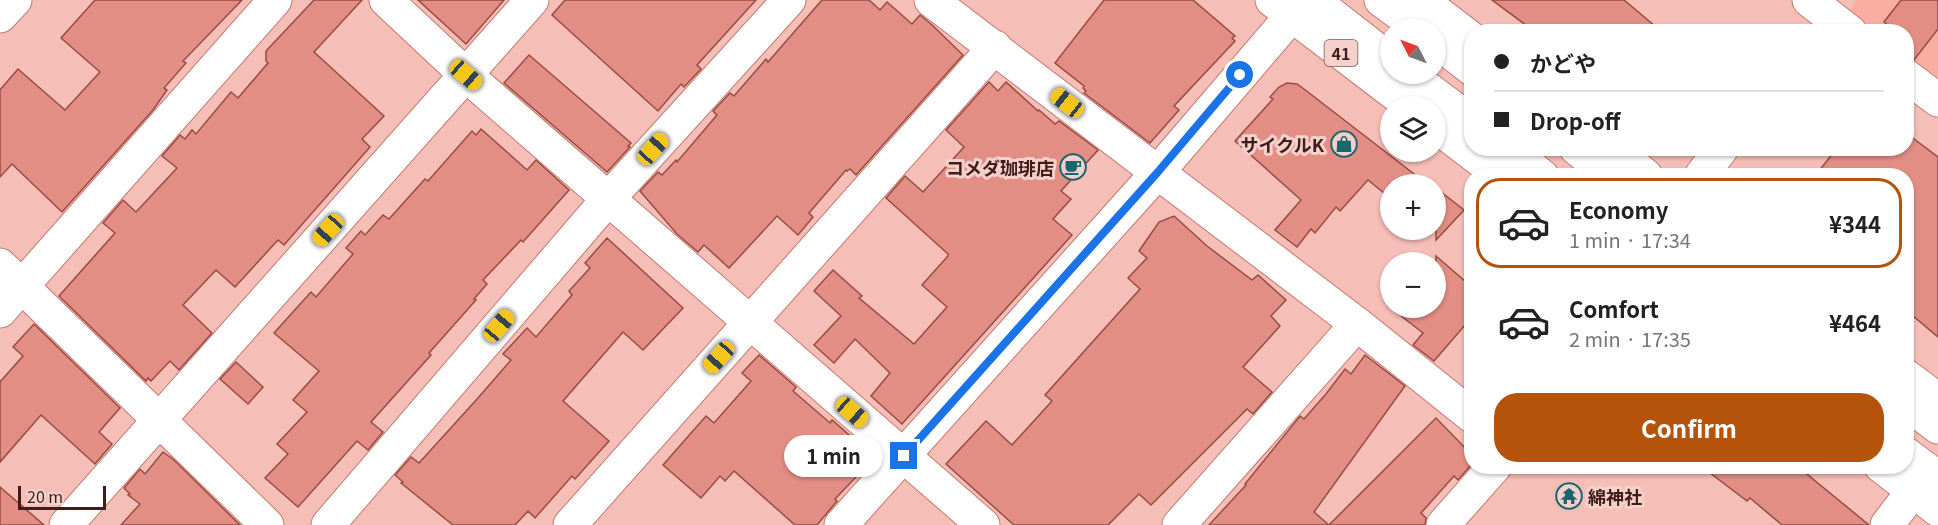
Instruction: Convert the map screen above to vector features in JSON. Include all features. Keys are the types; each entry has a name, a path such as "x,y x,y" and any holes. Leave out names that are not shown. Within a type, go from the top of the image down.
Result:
{"main road":[{"path":"0,16 15,0"},
{"path":"0,311 11,276 275,0"},
{"path":"386,0 466,75 983,525"},
{"path":"66,525 532,0"},
{"path":"328,525 608,199 789,0"},
{"path":"931,0 1357,324 1464,410"},
{"path":"1382,0 1406,18"},
{"path":"1421,0 1464,33"},
{"path":"841,525 1157,173 1295,4 1380,54"},
{"name":"41","path":"1295,4 1400,96"},
{"path":"570,525 995,47"},
{"path":"1446,49 1464,63"},
{"path":"1914,82 1938,100"},
{"path":"1421,84 1464,116"},
{"path":"1446,134 1464,148"},
{"path":"1475,156 1491,168"},
{"path":"1516,156 1532,168"},
{"path":"1586,156 1601,168"},
{"path":"1621,156 1636,168"},
{"path":"11,276 267,525"},
{"path":"1179,525 1357,324"},
{"path":"1914,382 1938,400"},
{"path":"1914,409 1938,427"},
{"path":"1914,467 1930,493"},
{"path":"1443,525 1488,474"},
{"path":"1896,474 1930,493"},
{"path":"1887,525 1930,493"}],"shaded area":[{"path":"1857,0 1938,0 1938,87 1914,70 1914,24 1854,24 1847,14"}],"building":[{"path":"95,0 242,0 183,61 186,63 164,88 167,90 153,110 62,212 12,164 0,177 0,90 18,69 65,110 100,72 61,38"},
{"path":"314,0 362,0 314,52 384,116 362,139 370,147 284,245 278,240 235,287 216,270 183,305 212,333 179,370 170,361 151,381 148,378 146,381 59,296 115,233 103,223 123,200 136,212 177,168 162,156 180,135 185,139 192,130 196,134 231,92 238,98 268,63 266,51"},
{"path":"418,0 504,0 466,44"},
{"path":"565,0 756,0 697,65 701,69 684,87 681,84 658,111 552,15"},
{"path":"822,0 869,0 880,10 887,2 912,24 920,15 963,55 856,175 850,169 846,170 809,213 813,217 798,235 777,216 729,268 704,245 698,252 677,234 640,191 658,172 662,175 676,160 677,162 717,115 713,111 730,93 734,96 766,59 768,62"},
{"path":"1104,0 1193,0 1235,36 1232,38 1235,41 1174,106 1179,110 1150,143 1084,93 1086,91 1084,86 1055,63"},
{"path":"1492,0 1624,0 1652,24 1524,24"},
{"path":"1901,0 1938,0 1938,29 1914,60 1914,24 1886,24 1884,22"},
{"path":"529,55 631,143 607,172 504,83"},
{"path":"989,82 998,91 1006,82 1055,124 1059,121 1098,150 1061,191 1071,199 1053,219 1072,235 902,424 871,396 890,373 855,339 834,363 814,345 841,316 814,291 833,270 862,296 859,298 914,344 947,307 922,285 948,254 886,198 905,176 923,192 964,147 946,130"},
{"path":"1287,83 1297,84 1380,148 1380,162 1399,162 1414,174 1380,174 1380,190 1368,180 1340,211 1336,207 1315,233 1311,229 1297,247 1275,230 1301,200 1235,141 1273,99 1270,97 1279,87"},
{"path":"481,129 527,170 536,160 569,190 523,242 521,240 483,280 487,284 474,299 476,300 371,422 383,432 368,450 357,441 298,507 265,478 288,454 277,444 307,412 293,400 319,371 274,333 311,292 316,297 353,254 346,248 361,231 365,235 383,215 389,219 425,179 428,181 472,131 476,135"},
{"path":"1914,139 1938,157 1938,337 1914,317 1914,168 1821,168 1831,156 1914,156"},
{"path":"1446,196 1464,210 1446,229"},
{"path":"1174,216 1207,246 1252,280 1258,275 1286,300 1271,316 1280,326 1243,367 1272,392 1253,414 1247,409 1151,505 1139,494 1108,525 1014,525 946,464 986,421 1012,445 1052,401 1045,395 1140,289 1128,278 1147,258 1139,251 1159,222"},
{"path":"607,238 683,308 643,350 623,332 563,401 609,441 575,479 572,476 535,518 528,511 515,525 453,525 401,483 403,482 395,475 411,457 419,463 478,398 511,360 503,354 527,328 536,337 572,295 569,291 590,268 585,263"},
{"path":"1446,265 1464,280 1464,326 1434,361 1413,345 1423,333 1404,318 1446,318"},
{"path":"34,324 120,408 99,432 112,444 95,464 41,415 0,462 0,382 23,356 13,347"},
{"path":"759,355 796,387 793,391 830,423 832,420 871,454 855,473 858,475 835,499 837,501 817,525 795,525 734,471 725,481 720,476 701,498 663,465 706,416 714,423 751,381 742,373"},
{"path":"1365,355 1405,386 1314,512 1329,525 1209,525 1246,485 1300,416 1304,419 1345,369 1351,374"},
{"path":"236,362 263,387 248,404 220,379"},
{"path":"1436,418 1464,447 1464,473 1458,480 1454,476 1421,513 1426,518 1425,525 1329,525"},
{"path":"163,452 240,525 121,525 140,504 128,495 130,494 124,488 140,469 145,474"},
{"path":"1712,474 1807,474 1869,525 1782,525 1750,498 1747,501"},
{"path":"0,487 44,525 0,525"}],"place":[{"name":"サイクルK","path":"1344,144"},
{"name":"コメダ珈琲店","path":"1073,167"},
{"name":"綿神社","path":"1569,496"}],"route":[{"path":"904,456 1157,173 1240,75"}]}
